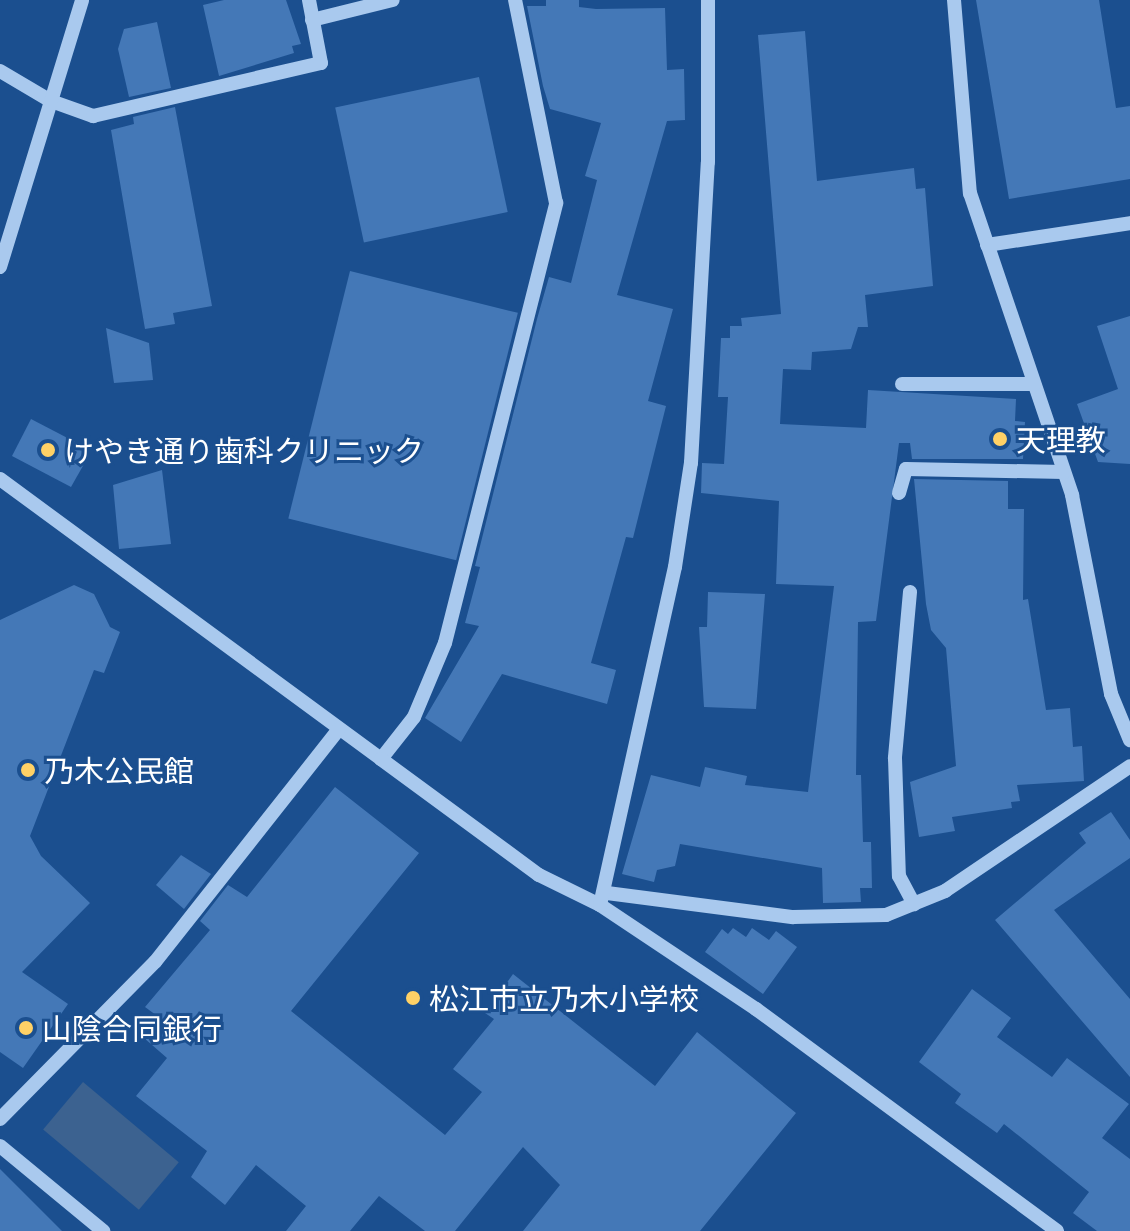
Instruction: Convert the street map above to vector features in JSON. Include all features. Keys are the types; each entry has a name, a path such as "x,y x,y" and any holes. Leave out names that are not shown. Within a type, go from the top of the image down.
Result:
{"street":[{"path":"0,267 82,0"},
{"path":"0,71 51,101 93,116 321,63 309,0"},
{"path":"312,20 393,0"},
{"path":"381,759 414,717 445,643 556,203 515,0"},
{"path":"604,899 691,463 708,162 708,0"},
{"path":"954,0 960,140 987,245 1064,472 1111,694 1130,740"},
{"path":"987,245 1130,223"},
{"path":"902,384 1034,384"},
{"path":"899,493 906,469 1064,472"},
{"path":"0,479 539,875 604,899 823,918 886,915 945,891 1130,766"},
{"path":"910,592 895,758 899,876 914,904"},
{"path":"0,1119 155,962 339,729"},
{"path":"604,899 1057,1231"},
{"path":"0,1146 103,1231"}],"water":[{"path":"83,1082 179,1162 139,1210 43,1129"}],"building":[{"path":"224,0 286,0 301,44 292,46 294,53 219,76 203,5"},
{"path":"546,0 579,0 579,7 596,9 665,8 667,70 684,69 685,120 667,121 617,295 673,309 648,401 666,406 633,538 626,537 591,663 616,670 607,704 502,674 461,742 425,718 479,626 465,623 480,567 475,566 537,319 549,277 571,283 597,180 585,176 601,123 550,109 543,86 527,6 546,6"},
{"path":"976,0 1099,0 1116,108 1130,106 1130,179 1009,199"},
{"path":"157,22 171,88 129,97 118,49 124,29"},
{"path":"805,31 817,181 914,168 916,189 925,188 933,286 865,295 868,327 858,327 851,349 812,352 811,370 783,369 780,424 866,428 868,390 1016,399 1015,421 1025,422 1023,459 912,459 910,443 899,443 876,621 858,622 856,775 861,775 863,842 871,842 872,888 860,888 861,902 823,903 822,868 680,844 675,866 657,870 654,882 622,874 651,775 700,787 705,767 747,776 745,785 808,792 834,586 776,584 779,501 701,493 702,463 724,464 728,397 718,397 721,338 730,338 730,326 742,326 741,318 781,314 758,35"},
{"path":"479,77 508,212 364,243 335,108"},
{"path":"175,107 212,306 173,313 175,324 145,329 111,130 134,124 133,117"},
{"path":"350,271 518,313 456,560 288,518"},
{"path":"1130,316 1130,464 1098,462 1077,404 1118,389 1097,326"},
{"path":"106,328 149,343 153,380 114,383"},
{"name":"けやき通り歯科クリニック","path":"31,419 81,445 84,464 71,487 12,456"},
{"path":"162,470 171,544 119,549 113,485"},
{"path":"914,479 1008,481 1008,509 1024,509 1023,600 1028,599 1046,710 1070,708 1073,747 1082,746 1084,781 1017,785 1020,801 1011,802 1012,808 952,817 955,831 919,837 910,782 956,766 946,648 931,630 926,604"},
{"name":"乃木公民館","path":"74,585 94,594 110,627 120,632 104,673 94,670 30,836 41,856 90,903 22,972 68,1004 23,1068 0,1052 0,620"},
{"path":"708,592 765,594 756,709 704,707 699,627 707,627"},
{"path":"335,787 419,853 291,1011 445,1135 482,1092 453,1069 494,1019 485,1013 513,974 655,1086 697,1032 796,1113 700,1231 523,1231 560,1185 523,1147 455,1231 425,1231 379,1196 350,1231 286,1231 306,1206 256,1165 225,1205 191,1177 207,1151 136,1096 167,1058 144,1038 160,1018 145,1007 210,930 200,921 228,885 247,897"},
{"path":"1111,812 1130,840 1130,858 1054,910 1130,999 1130,1077 995,920 1086,843 1079,833"},
{"path":"181,855 211,874 184,909 156,885"},
{"path":"733,928 746,937 752,928 769,940 776,931 797,947 763,994 705,952 722,929 728,934"},
{"path":"972,989 1011,1018 997,1037 1052,1077 1067,1058 1129,1104 1102,1138 1130,1159 1130,1231 1097,1231 1073,1213 1089,1192 1004,1124 997,1133 955,1103 961,1094 919,1062"},
{"path":"0,1169 62,1231 0,1231"}],"place":[{"name":"天理教","path":"1000,439"},
{"name":"けやき通り歯科クリニック","path":"48,450"},
{"name":"乃木公民館","path":"28,770"},
{"name":"松江市立乃木小学校","path":"413,998"},
{"name":"山陰合同銀行","path":"26,1028"}]}
